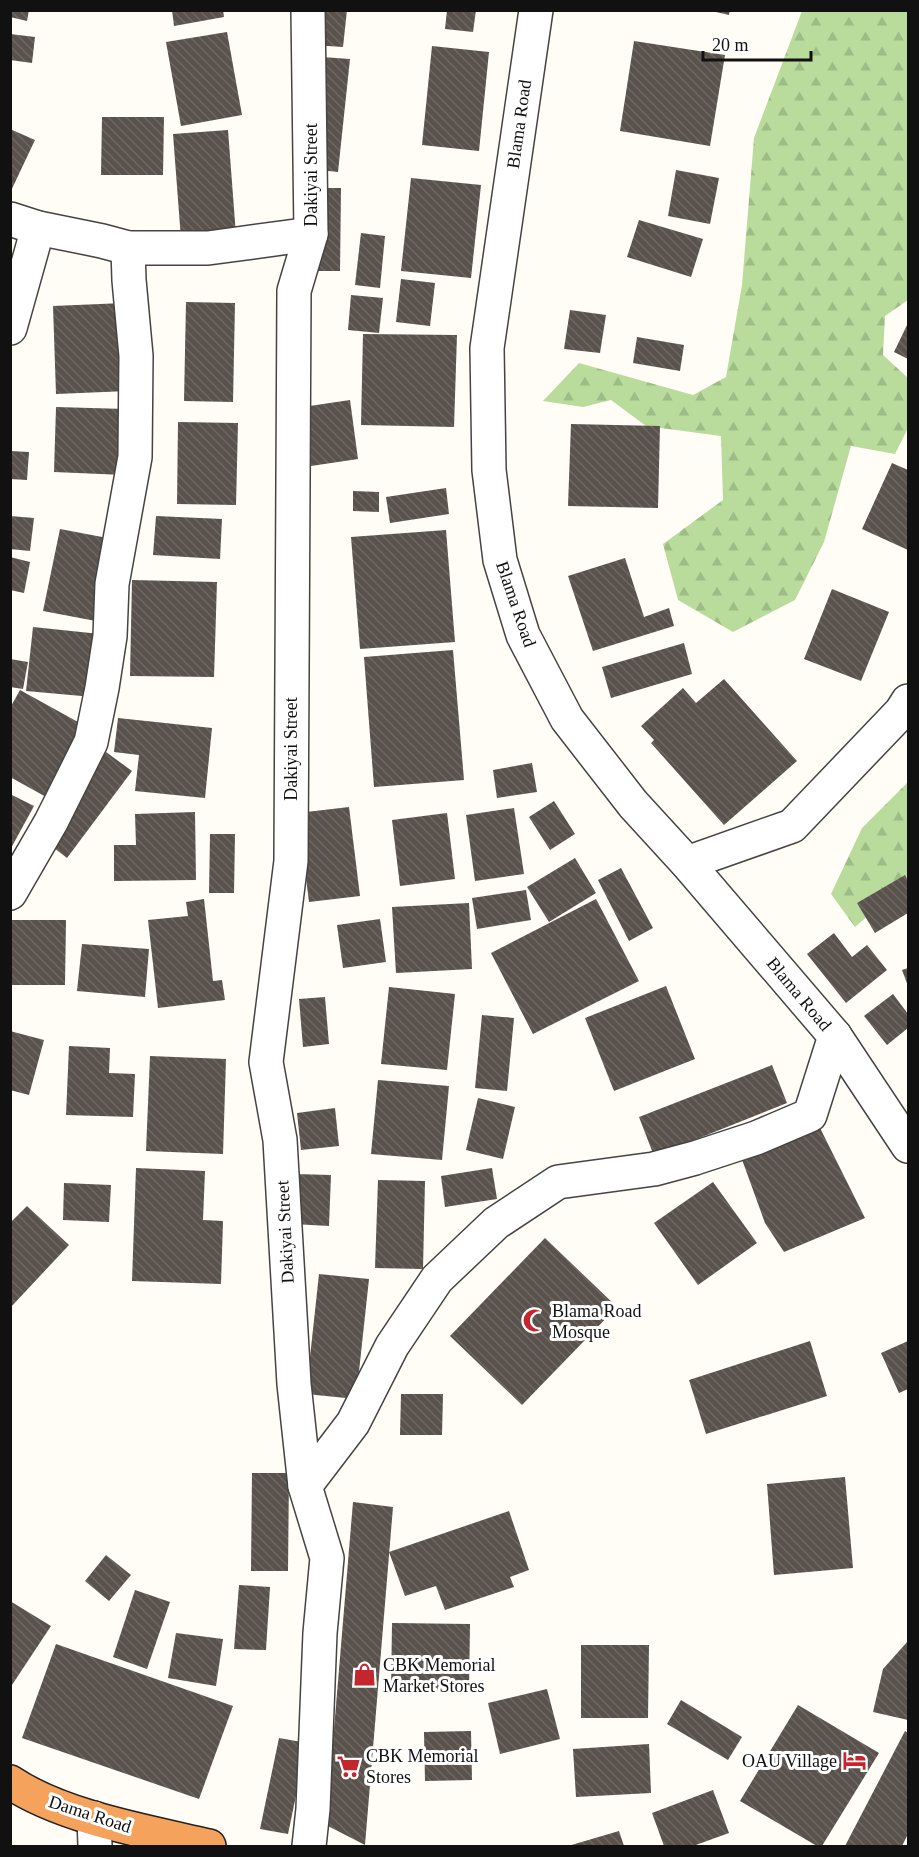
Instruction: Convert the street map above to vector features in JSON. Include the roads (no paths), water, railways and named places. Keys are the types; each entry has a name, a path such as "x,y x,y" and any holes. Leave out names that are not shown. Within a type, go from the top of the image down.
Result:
{"highway":[{"name":"Dama Road","path":"10,1782 94,1832 209,1846"}],"street":[{"name":"Dakiyai Street","path":"308,10 311,234 294,291 291,861 266,1062 280,1140 294,1384 305,1486 327,1558 320,1633 314,1809 309,1846"},
{"name":"Blama Road","path":"536,10 487,348 489,470 500,560 523,635 567,719 633,804 687,862 835,1036 909,1146"},
{"path":"10,328 24,224 128,248 208,248 311,234"},
{"path":"10,893 51,822 91,742 102,688 110,636 112,584 135,457 136,356 128,248"},
{"path":"687,862 792,826 909,701"},
{"path":"305,1486 352,1423 392,1346 437,1279 496,1223 558,1182 654,1169 685,1161 756,1138 810,1114 835,1036"}],"place":[{"name":"Blama Road Mosque","path":"534,1321"},
{"name":"CBK Memorial Market Stores","path":"365,1675"},
{"name":"OAU Village","path":"855,1761"},
{"name":"CBK Memorial Stores","path":"348,1766"}]}
